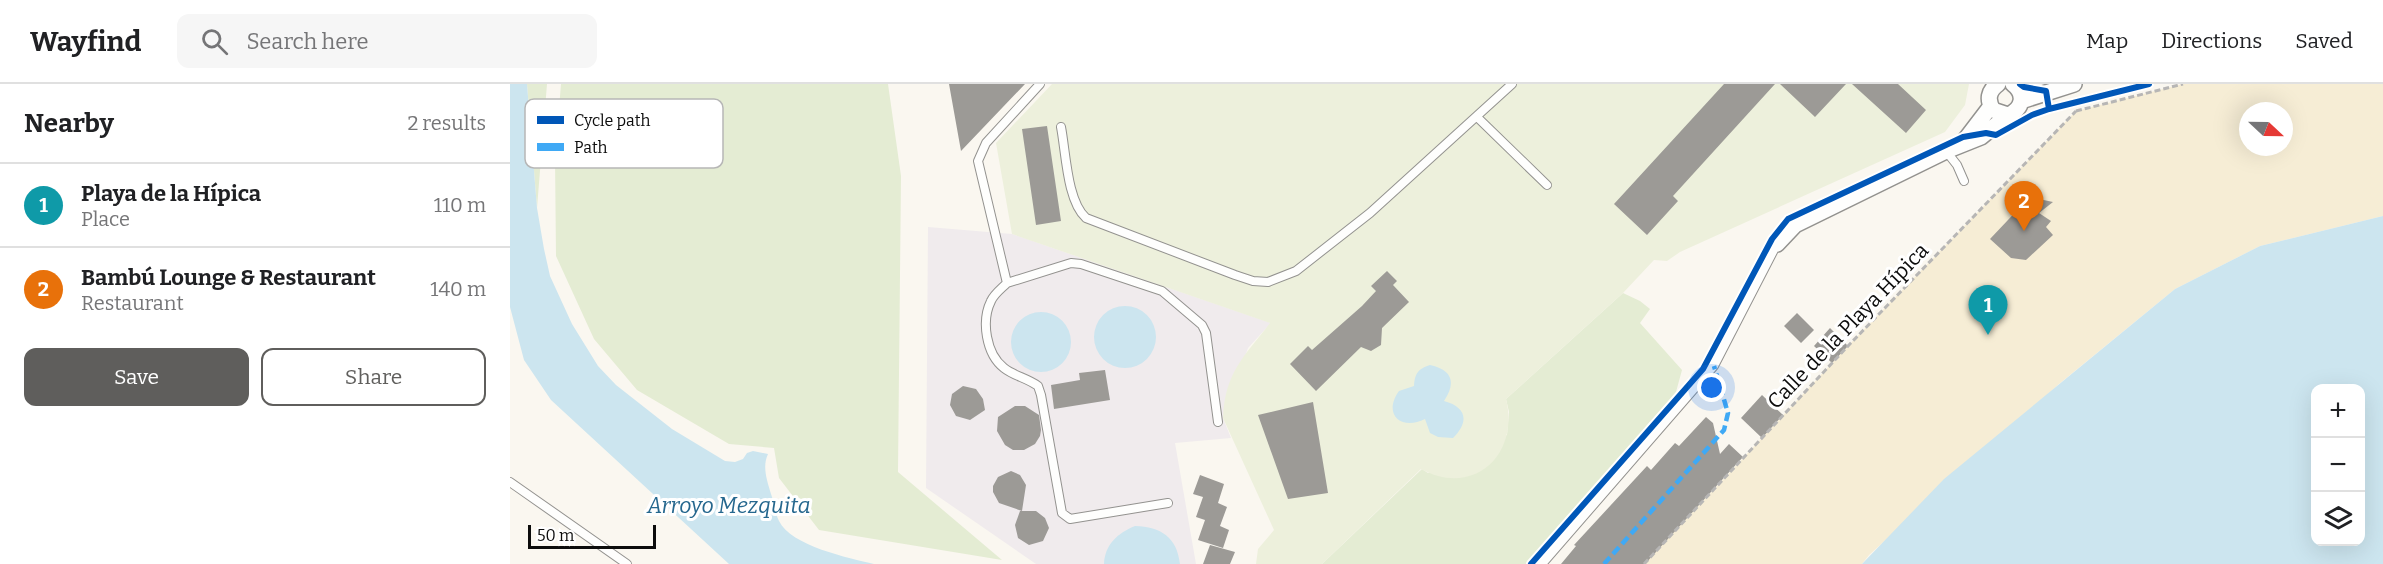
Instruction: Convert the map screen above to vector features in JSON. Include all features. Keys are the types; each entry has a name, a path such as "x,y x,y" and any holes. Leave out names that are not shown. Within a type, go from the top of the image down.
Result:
{"street":[{"path":"2013,84 2020,92 2022,101"},
{"path":"1777,244 1795,225 1946,151 1980,137 2014,112 2022,101 2074,84"},
{"path":"1995,85 1989,96 1991,106 1998,113 2007,115"},
{"path":"1962,144 1991,106"}],"lane":[{"path":"1006,283 978,161 986,143 1040,84"},
{"path":"1061,127 1073,197 1078,211 1086,219 1235,275 1268,282 1296,271 1362,220 1512,84"},
{"path":"1477,117 1547,185"},
{"path":"1946,151 1957,165 1964,181"},
{"path":"1542,564 1714,366 1777,244"},
{"path":"1168,503 1070,519 1064,515 1038,386 1004,368 995,359 986,327 990,302 1006,283 1071,263 1141,283 1170,296 1195,317 1206,333 1218,422"},
{"path":"510,482 627,564"}],"shaded area":[{"path":"928,227 1012,234 1271,323 1248,348 1223,418 1231,438 1175,443 1196,564 1036,564 926,488"}],"green space":[{"path":"527,84 547,84 546,99 528,99"},
{"path":"561,84 888,84 901,176 898,472 1002,560 819,530 779,478 774,448 729,444 637,390 594,339 556,256 555,168 723,168 723,99 560,99"},
{"path":"1052,84 1969,84 1965,105 1945,132 1680,252 1667,261 1654,260 1623,293 1506,399 1509,419 1506,437 1499,453 1489,466 1475,474 1459,478 1440,477 1421,469 1322,564 1256,564 1258,549 1274,530 1223,418 1228,389 1237,366 1270,323 1012,234 996,143"},
{"path":"534,168 540,168 537,208"},
{"path":"1623,293 1650,309 1640,323 1682,370 1676,392 1529,564 1322,564 1422,469 1428,473 1507,435 1509,412 1506,399"}],"sand":[{"path":"2183,84 2383,84 2383,216 2260,246 2175,289 2059,384 1869,555 1862,564 1644,564 1848,346 2076,111"}],"water":[{"name":"Arroyo Mezquita","path":"510,84 527,84 525,168 534,168 537,208 550,276 572,324 598,366 616,385 672,429 725,461 735,462 753,451 768,454 765,464 767,479 779,521 786,530 822,550 874,564 729,564 551,400 524,360 510,307"},
{"path":"2383,216 2383,564 1862,564 1944,479 2175,289 2260,246"},
{"path":"1119,306 1131,306 1147,315 1154,325 1156,337 1154,349 1147,359 1131,368 1119,368 1108,363 1099,354 1094,343 1094,331 1099,320 1108,311"},
{"path":"1035,312 1047,312 1058,317 1066,325 1071,342 1069,354 1058,367 1047,372 1035,372 1024,367 1016,359 1011,348 1011,336 1016,325 1024,317"},
{"path":"1430,365 1448,374 1451,383 1444,401 1457,407 1463,415 1462,426 1453,438 1438,437 1430,433 1425,419 1417,422 1402,422 1394,414 1394,400 1399,391 1414,386 1418,372"},
{"path":"1135,526 1160,531 1166,535 1175,547 1180,564 1104,564 1107,551 1114,540"}],"building":[{"path":"949,84 1025,84 961,151"},
{"path":"1724,84 1775,84 1673,196 1678,201 1647,235 1614,204"},
{"path":"1780,84 1846,84 1815,117"},
{"path":"1852,84 1898,84 1926,110 1906,133"},
{"path":"1047,126 1061,221 1036,225 1022,129"},
{"path":"2034,198 2053,202 2039,213 2051,221 2046,227 2053,235 2026,260 2011,258 1990,239 2025,202 2029,203"},
{"path":"1387,271 1397,281 1393,285 1409,302 1382,328 1381,345 1371,351 1361,347 1316,391 1290,364 1308,346 1312,350 1362,306 1376,291 1371,286"},
{"path":"1797,313 1814,330 1801,343 1784,326"},
{"path":"1830,328 1848,346 1832,363 1814,346"},
{"path":"1105,370 1110,400 1054,409 1051,385 1080,380 1079,373"},
{"path":"963,386 976,389 983,399 985,410 970,420 956,416 950,405 952,394"},
{"path":"1762,395 1783,415 1762,438 1741,418"},
{"path":"1313,402 1328,493 1288,499 1258,415"},
{"path":"1015,406 1025,406 1039,415 1040,436 1035,444 1024,450 1013,450 1005,445 997,431 998,417"},
{"path":"1706,417 1713,423 1720,454 1729,444 1743,457 1645,564 1561,564 1576,546 1574,545 1647,466 1651,470 1675,443 1679,446"},
{"path":"1011,471 1020,475 1026,485 1022,511 999,503 993,492 993,486 998,477"},
{"path":"1200,475 1224,484 1218,503 1227,507 1220,526 1229,530 1223,548 1198,540 1205,520 1196,517 1203,497 1193,494"},
{"path":"1020,511 1036,511 1045,518 1049,528 1043,541 1029,545 1018,538 1015,525"},
{"path":"1210,545 1235,552 1230,564 1203,564"}],"marked path":[{"path":"1604,564 1724,430 1728,413 1714,366"}],"cycle path":[{"path":"2020,84 2024,87 2046,91 2049,109 2149,84"},
{"path":"1531,564 1703,369 1772,239 1788,219 1963,137 1986,133 1996,135 2032,115 2049,109"}],"place":[{"name":"Bambú Lounge & Restaurant","path":"2024,231"},
{"name":"Playa de la Hípica","path":"1988,335"}]}
